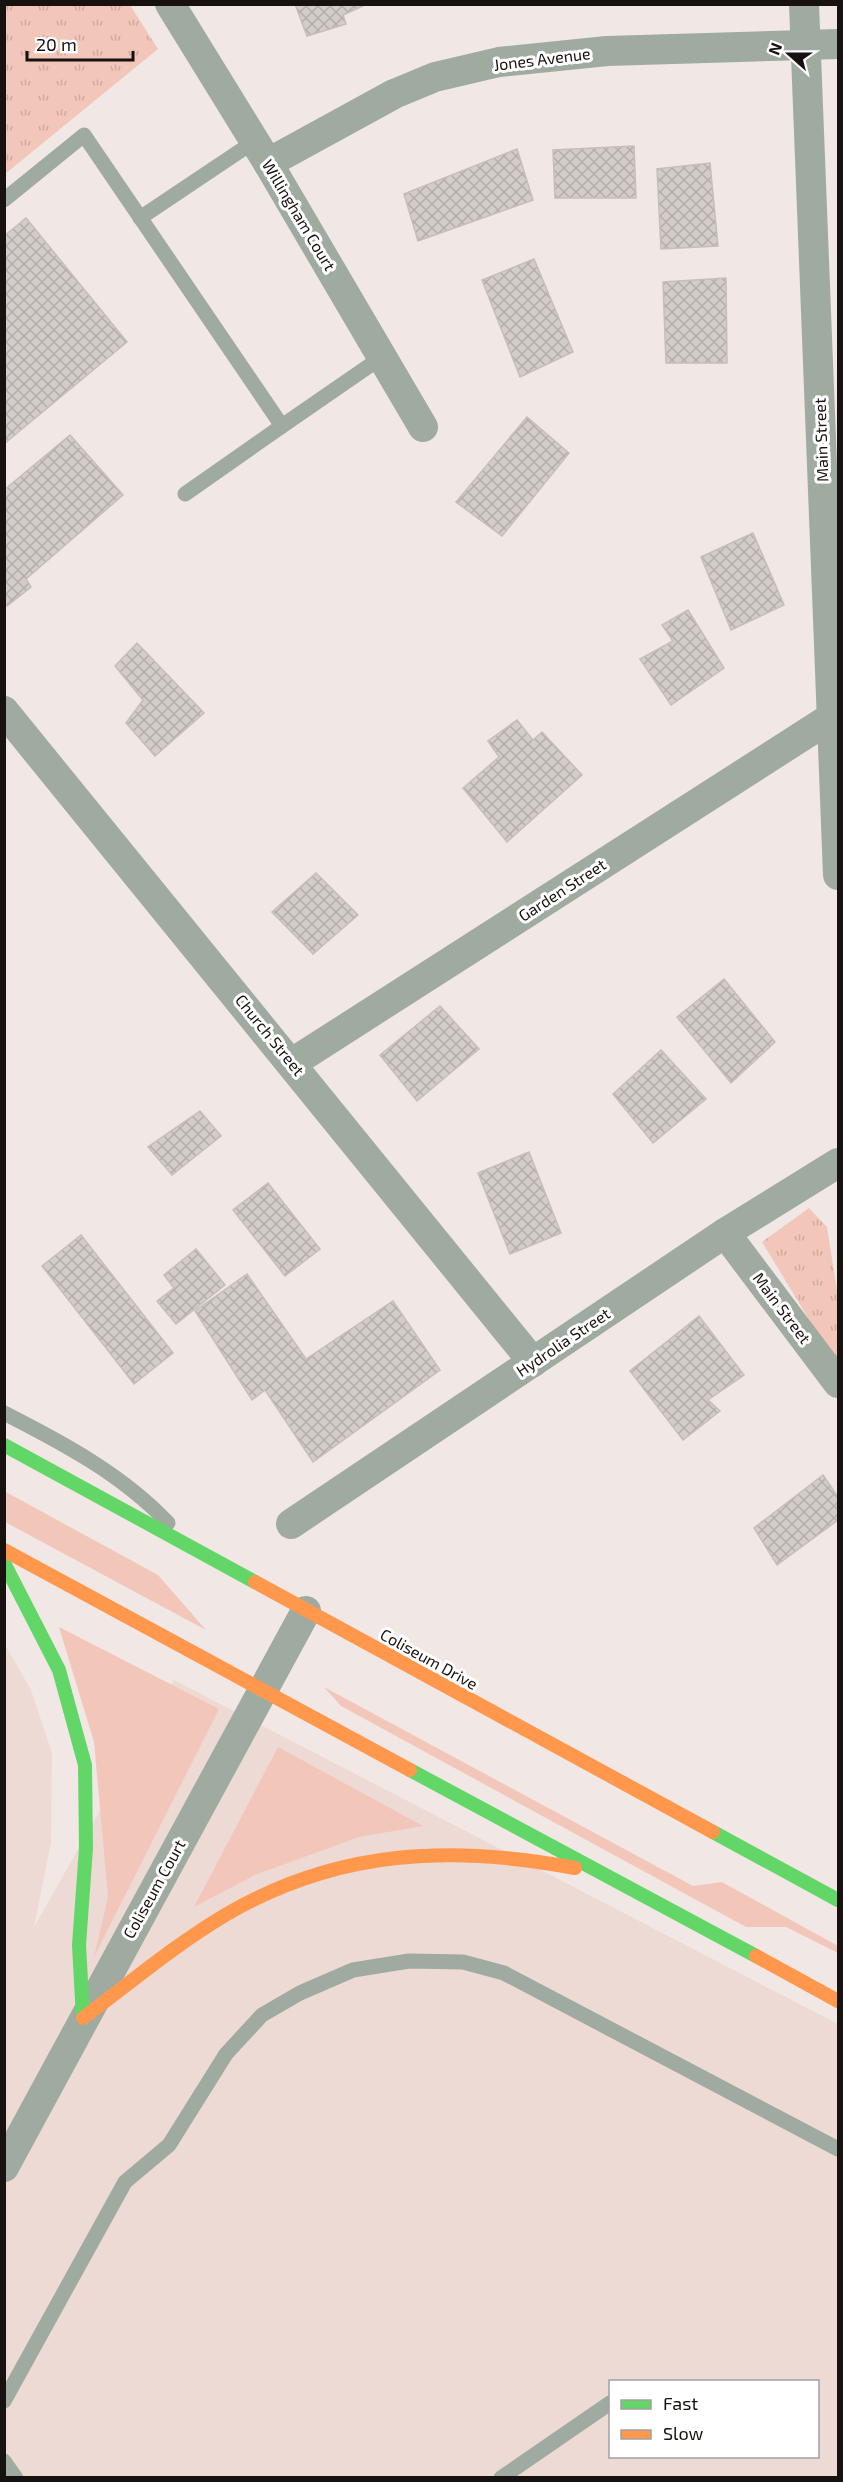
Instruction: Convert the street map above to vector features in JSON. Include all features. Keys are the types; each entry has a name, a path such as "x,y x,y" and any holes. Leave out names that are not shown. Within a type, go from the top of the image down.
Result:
{"main road":[{"name":"Coliseum Drive","path":"4,1445 838,1900"},
{"path":"4,1550 838,2001"},
{"path":"4,1563 59,1670 85,1765 86,1848 79,1945 83,2018"},
{"path":"83,2018 228,1913 284,1886 354,1862 422,1852 475,1853 552,1863 607,1875"}],"street":[{"name":"Willingham Court","path":"170,4 261,152 423,427"},
{"name":"Main Street","path":"804,4 838,875"},
{"name":"Jones Avenue","path":"261,152 435,77 499,62 607,51 838,44"},
{"name":"Church Street","path":"4,711 533,1362"},
{"name":"Garden Street","path":"292,1063 832,717"},
{"name":"Hydrolia Street","path":"291,1524 725,1233 838,1163"},
{"name":"Main Street","path":"725,1233 838,1383"},
{"name":"Coliseum Court","path":"4,2167 306,1611"}],"lane":[{"path":"4,200 84,135 282,426"},
{"path":"140,218 261,152"},
{"path":"185,494 382,357"},
{"path":"4,1413 66,1445 148,1502 195,1551"},
{"path":"4,2402 125,2182 169,2145 226,2054 262,2015 300,1992 353,1970 409,1960 463,1962 504,1973 838,2149"},
{"path":"501,2478 609,2404"},
{"path":"4,2461 16,2478"}],"shaded area":[{"path":"4,1643 31,1690 52,1753 51,1842 34,1927 174,1680 838,2024 838,2477 5,2477"}],"green space":[{"path":"5,4 130,5 158,49 5,174"},
{"path":"809,1208 827,1227 838,1297 838,1367 762,1242"},
{"path":"4,1491 158,1575 206,1630 5,1522"},
{"path":"59,1627 219,1709 94,1957 108,1897 94,1742"},
{"path":"324,1687 693,1886 722,1882 838,1946 838,1953 786,1927 746,1927 341,1706"},
{"path":"278,1747 423,1826 359,1837 255,1875 194,1907"}],"building":[{"path":"295,4 367,4 343,15 346,24 307,36"},
{"path":"634,146 636,198 555,198 553,150"},
{"path":"517,149 533,200 418,241 404,194"},
{"path":"710,163 718,246 661,249 657,169"},
{"path":"26,218 127,342 4,444 4,236"},
{"path":"534,259 573,352 520,377 482,280"},
{"path":"726,278 727,363 666,363 663,282"},
{"path":"527,417 569,453 502,536 456,502"},
{"path":"70,435 123,495 26,579 31,587 7,606 4,603 4,490"},
{"path":"753,533 784,605 731,630 701,557"},
{"path":"688,610 724,668 671,705 640,659 673,641 662,625"},
{"path":"137,643 204,713 155,756 126,723 143,700 115,666"},
{"path":"517,720 533,740 542,732 582,775 507,842 463,788 499,757 488,741"},
{"path":"316,873 358,915 313,954 272,912"},
{"path":"724,979 775,1042 731,1083 677,1017"},
{"path":"440,1006 479,1049 417,1101 380,1055"},
{"path":"661,1050 706,1099 653,1143 613,1094"},
{"path":"200,1111 221,1136 172,1175 148,1147"},
{"path":"529,1152 561,1233 510,1254 478,1173"},
{"path":"268,1183 320,1249 285,1276 233,1210"},
{"path":"81,1235 173,1353 134,1384 42,1266"},
{"path":"196,1249 225,1285 176,1324 157,1301 174,1288 164,1275"},
{"path":"247,1274 306,1359 393,1301 440,1370 313,1462 265,1390 252,1400 195,1311"},
{"path":"699,1316 744,1375 708,1400 720,1411 683,1440 630,1371"},
{"path":"823,1475 838,1497 838,1520 777,1565 754,1528"}],"traffic: fast":[{"path":"4,1445 255,1582"},
{"path":"4,1563 59,1670 85,1765 86,1848 79,1945 83,2018"},
{"path":"410,1770 756,1956"},
{"path":"713,1832 838,1900"}],"traffic: slow":[{"path":"4,1550 410,1770"},
{"path":"255,1582 713,1832"},
{"path":"83,2018 171,1951 227,1914 269,1892 311,1876 354,1865 397,1858 440,1855 484,1856 575,1868"},
{"path":"756,1956 838,2001"}]}
